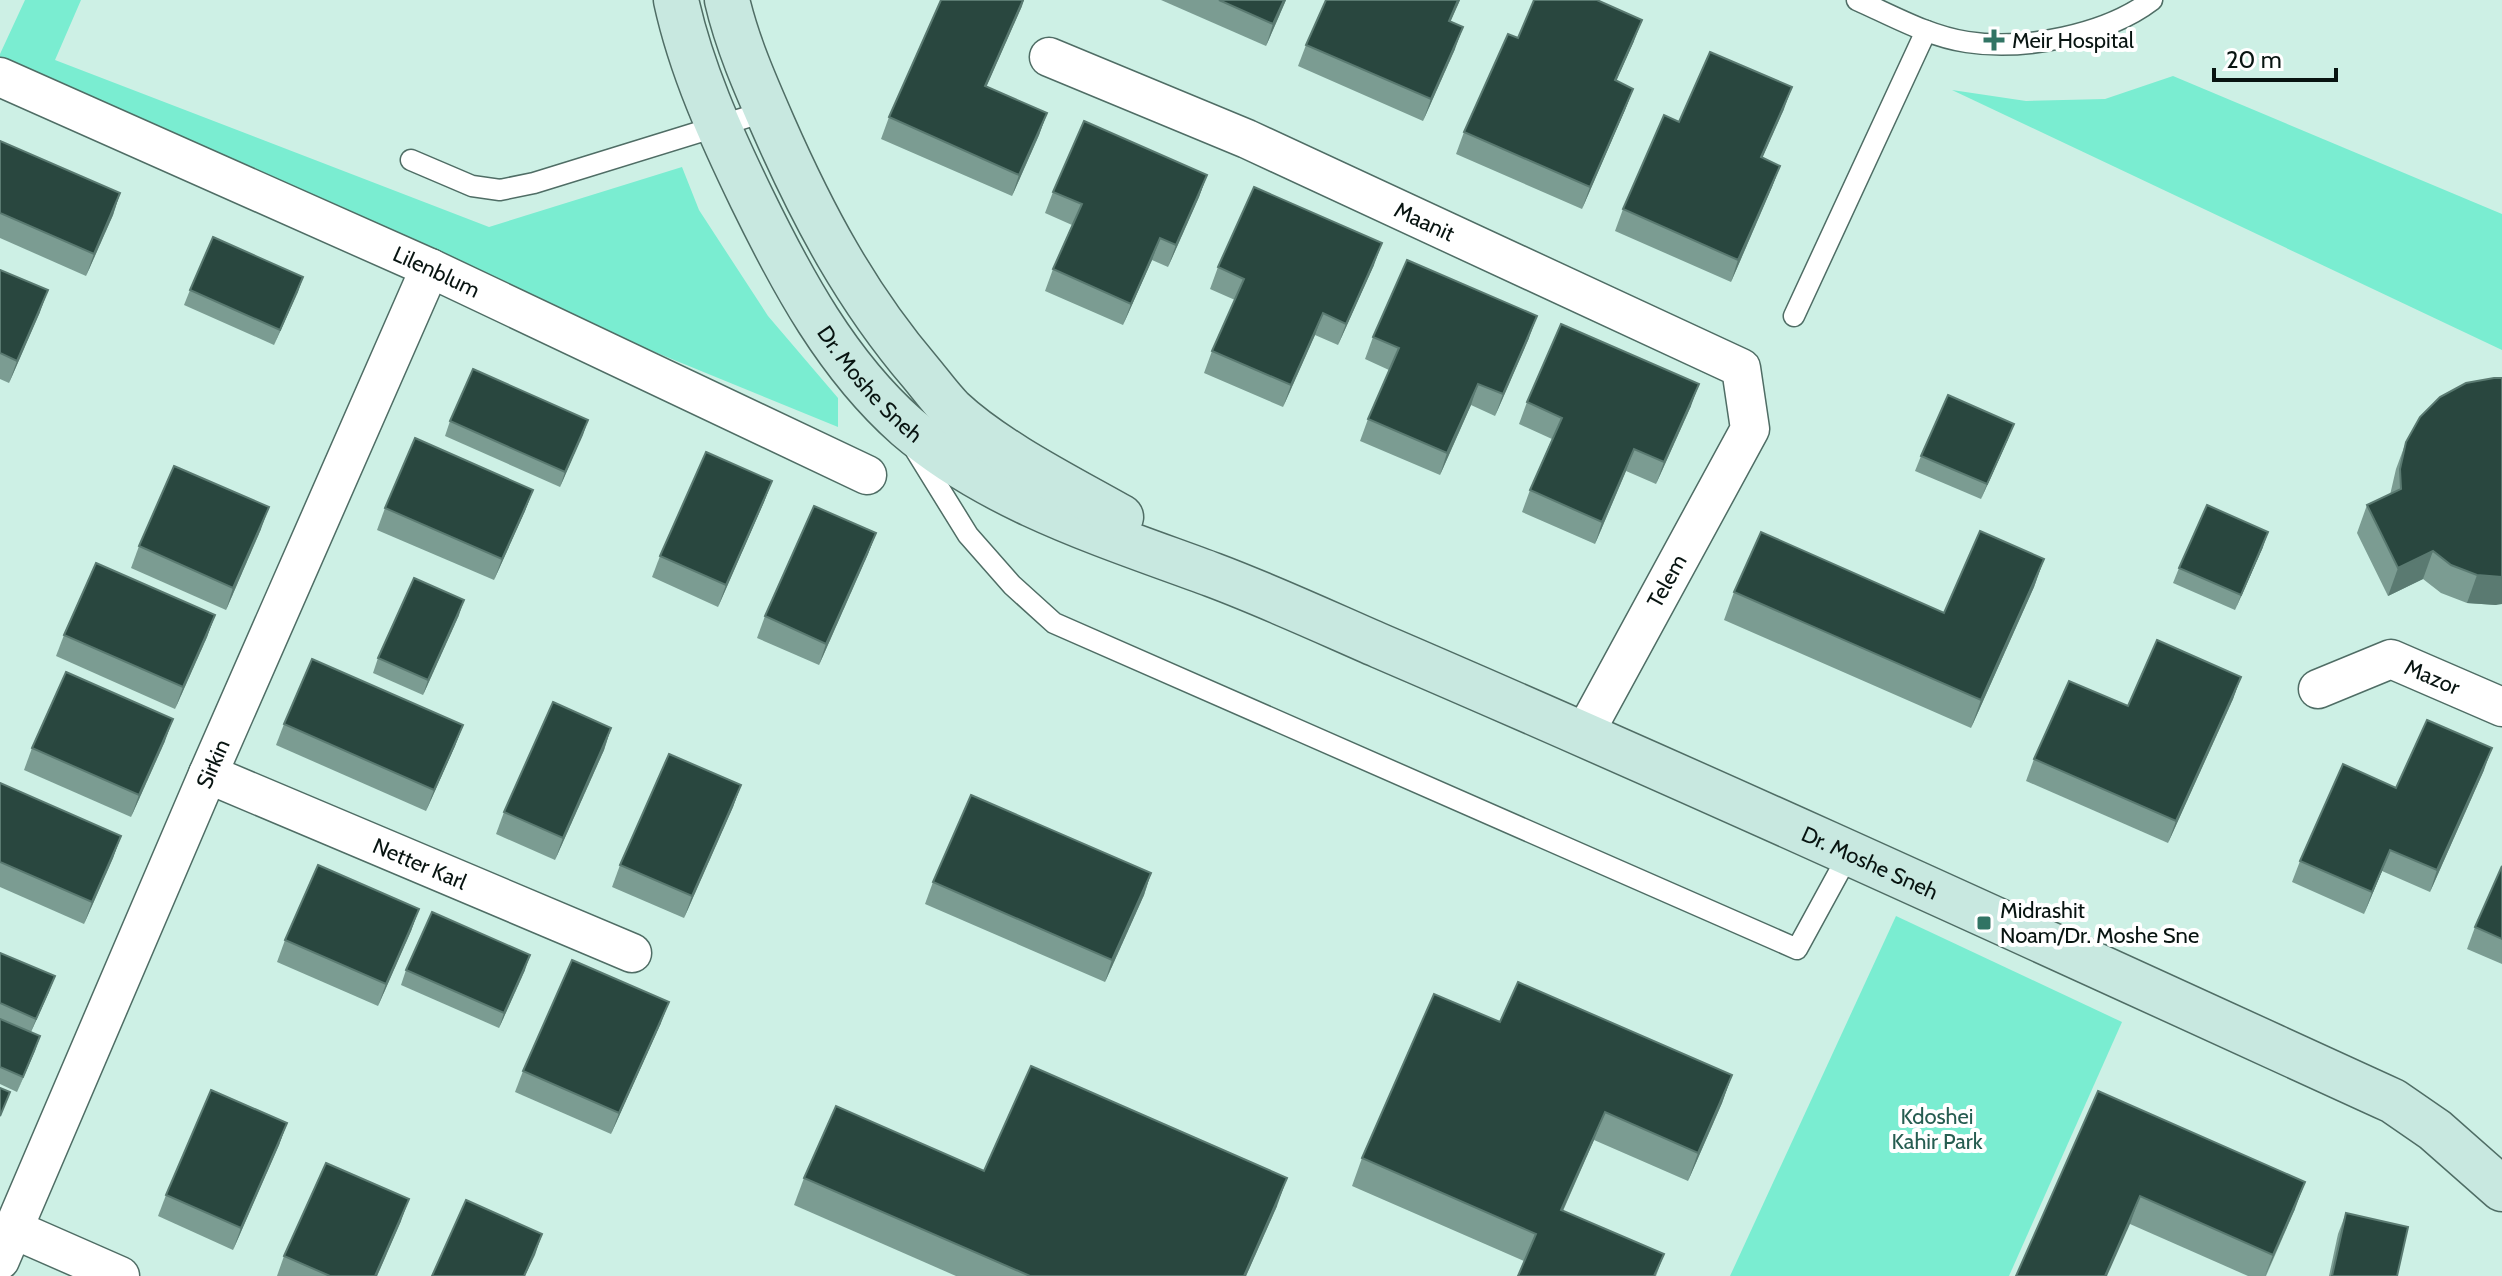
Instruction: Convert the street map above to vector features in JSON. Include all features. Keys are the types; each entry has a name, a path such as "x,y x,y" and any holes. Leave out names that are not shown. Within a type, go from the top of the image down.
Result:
{"street":[{"name":"Dr. Moshe Sneh","path":"676,0 684,38 719,126 785,266 822,327 893,413 937,450 978,476 1063,518 1245,587 1584,734 1850,852 2393,1101 2435,1130 2494,1180"},
{"name":"Dr. Moshe Sneh","path":"727,0 733,24 767,111 828,242 868,307 953,410 1007,451 1245,587"},
{"name":"Maanit","path":"1049,57 1247,139 1741,368 1750,429"},
{"name":"Lilenblum","path":"0,77 430,268 867,475"},
{"name":"Sirkin","path":"6,1244 430,268"},
{"name":"Telem","path":"1584,734 1750,429"},
{"name":"Mazor","path":"2318,689 2391,659 2502,707"},
{"name":"Netter Karl","path":"208,774 632,953"},
{"path":"6,1244 120,1276"}],"lane":[{"path":"1857,0 1926,31 1968,42 2011,44 2065,38 2139,10 2152,0"},
{"path":"1794,316 1926,31"},
{"path":"411,160 472,186 500,190 534,183 767,111"},
{"path":"893,413 968,535 1012,585 1054,623 1797,949 1850,852"}],"green space":[{"path":"25,0 81,0 55,60 489,227 682,167 699,210 768,316 838,398 838,427 0,84 0,54"},
{"path":"2173,76 2502,214 2502,350 1952,90 2026,101 2105,99"},
{"name":"Kdoshei Kahir Park","path":"1896,916 2122,1022 2009,1276 1730,1276"}],"building":[{"path":"941,0 1023,0 985,86 1047,113 1019,175 889,117"},
{"path":"1219,0 1284,0 1273,24"},
{"path":"1326,0 1458,0 1449,21 1463,27 1431,99 1306,45"},
{"path":"1534,0 1597,0 1642,20 1615,80 1633,89 1590,187 1464,132 1508,34 1518,38"},
{"path":"1710,52 1792,87 1761,157 1780,166 1738,260 1623,209 1664,115 1679,122"},
{"path":"1084,121 1207,175 1176,245 1160,238 1131,304 1053,269 1082,204 1053,192"},
{"path":"0,141 120,193 94,254 0,213"},
{"path":"1254,187 1382,243 1346,324 1323,313 1291,385 1212,351 1244,279 1218,267"},
{"path":"213,237 303,277 280,330 190,290"},
{"path":"1407,260 1537,316 1503,394 1478,384 1447,453 1368,419 1399,348 1373,337"},
{"path":"0,270 48,290 17,361 0,353"},
{"path":"1561,324 1699,384 1664,462 1634,449 1602,522 1530,490 1562,418 1527,402"},
{"path":"473,369 588,420 565,472 450,421"},
{"path":"2502,378 2502,577 2477,575 2451,565 2433,551 2398,568 2367,505 2401,489 2400,469 2406,442 2420,417 2440,397 2466,383"},
{"path":"1948,395 2014,424 1987,484 1921,456"},
{"path":"415,438 533,490 502,559 385,508"},
{"path":"706,452 772,481 726,585 660,556"},
{"path":"174,466 269,507 233,588 139,546"},
{"path":"2207,505 2268,532 2241,595 2179,568"},
{"path":"814,506 876,533 826,644 765,616"},
{"path":"1980,531 2044,559 1981,700 1734,592 1761,532 1944,613"},
{"path":"96,563 215,615 183,687 64,635"},
{"path":"414,578 464,600 428,680 378,658"},
{"path":"2157,640 2241,677 2176,821 2034,759 2069,681 2128,706"},
{"path":"312,659 463,725 434,790 284,724"},
{"path":"66,672 173,719 139,795 32,748"},
{"path":"553,702 611,728 563,838 504,812"},
{"path":"2427,720 2492,748 2437,870 2390,850 2372,892 2300,861 2343,764 2396,788"},
{"path":"669,754 741,785 692,896 620,865"},
{"path":"0,783 121,836 92,902 0,862"},
{"path":"971,795 1151,873 1112,960 933,882"},
{"path":"318,865 419,909 386,984 285,940"},
{"path":"2502,866 2502,939 2475,927"},
{"path":"432,912 530,955 504,1013 406,970"},
{"path":"0,953 55,976 36,1019 0,1003"},
{"path":"572,960 669,1002 619,1113 523,1071"},
{"path":"1518,982 1732,1075 1698,1153 1605,1112 1561,1210 1664,1254 1654,1276 1518,1276 1536,1234 1362,1158 1434,994 1500,1022"},
{"path":"0,1019 40,1036 23,1077 0,1067"},
{"path":"1031,1066 1287,1178 1244,1276 1030,1276 804,1178 836,1106 984,1171"},
{"path":"0,1088 10,1092 0,1116"},
{"path":"211,1090 287,1123 241,1228 166,1195"},
{"path":"2098,1091 2305,1182 2273,1255 2140,1196 2105,1276 2016,1276"},
{"path":"326,1163 409,1199 375,1276 330,1276 284,1256"},
{"path":"466,1200 542,1234 524,1276 432,1276"},
{"path":"2346,1213 2408,1227 2397,1276 2332,1276"}],"place":[{"name":"Meir Hospital","path":"1994,40"},
{"name":"Midrashit Noam/Dr. Moshe Sne","path":"1984,923"}]}
